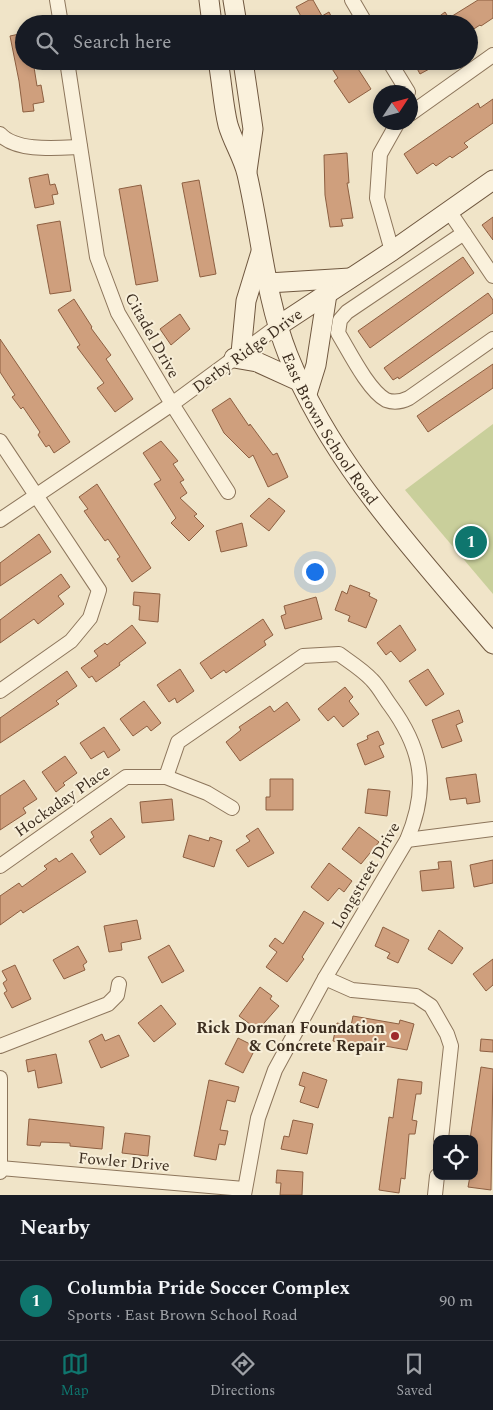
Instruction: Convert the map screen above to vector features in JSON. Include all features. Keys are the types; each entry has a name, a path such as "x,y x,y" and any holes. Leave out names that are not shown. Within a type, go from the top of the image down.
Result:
{"main road":[{"path":"209,0 211,15"},
{"path":"233,0 236,15"},
{"name":"East Brown School Road","path":"219,70 228,124 246,172 268,283 278,326 288,356 327,431 368,493 493,644"},
{"name":"East Brown School Road","path":"244,70 253,129 246,172"},
{"name":"Derby Ridge Drive","path":"278,326 392,252 493,180"},
{"path":"262,248 246,301 238,356 257,362 304,388 316,365 327,294"},
{"path":"268,283 351,278"}],"street":[{"path":"57,0 60,15"},
{"path":"352,0 361,15"},
{"path":"478,65 493,55"},
{"name":"Citadel Drive","path":"68,70 97,257 118,313 172,404 228,492"},
{"path":"395,70 404,85"},
{"path":"418,104 470,70"},
{"path":"392,252 377,198 380,154 394,130"},
{"path":"0,134 7,141 44,148 80,146"},
{"path":"449,211 493,276"},
{"path":"464,233 347,312 340,320 338,333 376,391 387,400 396,402 409,398 493,339"},
{"name":"Derby Ridge Drive","path":"0,520 172,404 278,326"},
{"path":"0,441 99,590 90,618 70,640 0,691"},
{"name":"Longstreet Drive","path":"166,778 178,742 303,656 339,654 372,680 399,716 416,748 421,782 416,818 407,840 326,978 275,1070 258,1118 244,1192"},
{"name":"Hockaday Place","path":"0,866 126,777 166,778 207,793 232,808"},
{"path":"407,840 493,829"},
{"path":"326,978 352,990 416,996 431,1006 447,1034 451,1046 441,1135"},
{"path":"0,1046 108,1004 117,995 119,984"},
{"path":"0,1078 0,1170"},
{"name":"Fowler Drive","path":"0,1170 244,1192"},
{"path":"435,1195 437,1180"}],"green space":[{"path":"493,424 493,594 405,490"}],"building":[{"path":"309,0 313,0 321,15 300,15 296,7"},
{"path":"478,0 493,0 493,18 481,26 478,26 478,15 454,15"},
{"path":"15,35 15,61 10,36"},
{"path":"17,70 34,70 37,86 41,85 44,102 33,104 34,111 23,112"},
{"path":"333,70 359,70 371,89 349,103 334,81 338,78"},
{"path":"418,70 427,70 420,74"},
{"path":"493,99 493,123 464,143 468,147 452,158 450,156 436,166 433,163 417,174 404,154 478,103 480,108"},
{"path":"347,153 349,183 347,183 353,218 341,219 343,226 330,227 325,195 324,155"},
{"path":"48,174 50,185 55,184 58,194 52,195 54,204 35,208 29,178"},
{"path":"199,180 216,274 200,277 182,183"},
{"path":"141,185 158,281 136,285 119,189"},
{"path":"493,217 493,240 482,225"},
{"path":"60,221 71,291 50,294 37,225"},
{"path":"463,257 474,273 370,348 358,331"},
{"path":"488,293 493,300 493,313 399,379 398,377 393,380 384,368"},
{"path":"74,299 91,328 111,355 106,359 133,399 115,412 97,388 104,383 77,347 80,345 58,310"},
{"path":"180,314 190,329 171,345 160,329"},
{"path":"0,339 70,442 54,453 49,445 46,447 38,435 40,432 23,407 21,409 12,397 15,395 0,372"},
{"path":"493,364 493,388 428,432 417,416"},
{"path":"230,398 249,426 250,424 273,455 277,453 288,477 268,487 253,455 249,458 224,433 212,410"},
{"path":"161,441 178,461 173,464 184,480 180,482 187,493 180,498 197,514 194,516 204,526 189,541 171,523 176,518 154,484 161,480 143,453"},
{"path":"97,484 151,568 132,582 117,559 120,557 108,539 105,541 84,511 88,509 79,497"},
{"path":"269,498 285,511 269,531 250,516"},
{"path":"242,523 247,546 221,552 216,531"},
{"path":"39,534 51,552 0,586 0,563"},
{"path":"61,574 70,587 58,596 64,604 38,624 34,619 0,643 0,620"},
{"path":"350,585 370,593 369,596 377,600 366,628 348,621 350,616 335,610 342,591 347,594"},
{"path":"134,592 160,594 158,622 139,620 140,606 133,605"},
{"path":"316,597 322,619 285,629 281,616 286,614 284,606"},
{"path":"263,619 273,635 264,641 266,645 226,673 224,670 211,679 200,663"},
{"path":"132,625 146,643 96,682 92,676 89,678 81,668 98,656 94,651 105,643 107,645"},
{"path":"400,625 416,650 400,662 391,651 386,655 377,643"},
{"path":"180,669 194,691 177,703 175,698 169,702 157,685"},
{"path":"428,669 444,694 426,706 409,681"},
{"path":"67,671 77,686 56,701 59,704 0,743 0,718"},
{"path":"345,687 353,697 349,701 359,714 343,727 334,716 328,721 318,709"},
{"path":"144,701 161,723 151,731 147,726 133,736 120,719"},
{"path":"287,702 300,720 240,761 226,742 241,730 239,727 270,706 274,712"},
{"path":"459,710 463,722 456,725 462,741 442,748 432,720"},
{"path":"104,727 120,750 108,758 104,751 91,759 80,743"},
{"path":"378,731 384,744 379,746 384,757 365,765 357,744 368,739 367,736"},
{"path":"65,756 77,773 63,783 65,785 56,792 42,772"},
{"path":"476,774 480,802 467,804 466,798 450,800 446,778"},
{"path":"270,779 293,779 293,810 266,810 266,797 270,797"},
{"path":"24,780 37,799 23,808 26,813 0,830 0,796"},
{"path":"368,789 390,791 387,816 365,813"},
{"path":"172,799 174,820 142,823 140,802"},
{"path":"111,818 125,837 100,855 90,840 94,837 91,832"},
{"path":"359,827 379,842 361,864 342,849"},
{"path":"258,828 274,853 248,867 236,850 250,841 246,836"},
{"path":"189,835 209,841 210,837 222,841 214,867 183,857"},
{"path":"72,853 86,872 23,913 21,910 0,925 0,896 19,883 22,887 47,869 44,866 56,858 59,862"},
{"path":"493,860 493,883 474,887 470,865"},
{"path":"451,861 454,888 422,891 420,871 439,869 438,862"},
{"path":"329,863 352,881 344,892 339,888 328,901 311,887"},
{"path":"304,911 324,923 302,957 304,959 287,982 266,967 277,952 269,946 275,938 283,944"},
{"path":"137,920 141,939 121,943 122,950 109,952 104,926"},
{"path":"383,927 409,940 398,963 387,958 390,953 375,946"},
{"path":"439,930 463,948 452,964 428,949"},
{"path":"169,945 184,971 162,983 148,957"},
{"path":"78,946 87,962 83,965 85,970 64,979 53,960"},
{"path":"493,959 493,985 486,991 473,974"},
{"path":"15,965 31,999 12,1008 4,993 7,991 3,983 7,980 2,971"},
{"path":"260,987 272,996 270,999 279,1006 258,1030 239,1016"},
{"path":"161,1005 176,1024 154,1042 138,1023"},
{"path":"353,1016 399,1024 400,1020 414,1024 407,1050 363,1042 362,1047 333,1041 337,1023 351,1026"},
{"path":"102,1034 105,1041 119,1035 129,1056 101,1068 89,1041"},
{"path":"238,1038 256,1047 243,1073 225,1064"},
{"path":"481,1039 493,1040 493,1052 480,1051"},
{"path":"56,1054 62,1083 38,1088 35,1070 28,1072 26,1060"},
{"path":"481,1067 493,1069 491,1190 468,1187 469,1180 478,1180 478,1135 471,1135"},
{"path":"303,1072 327,1080 318,1108 300,1102 305,1087 299,1085"},
{"path":"398,1079 422,1082 421,1094 416,1094 412,1120 417,1121 415,1134 409,1134 405,1179 401,1178 399,1193 379,1190 389,1117 393,1118"},
{"path":"209,1080 239,1087 235,1102 227,1100 220,1130 228,1131 225,1145 219,1144 216,1160 194,1156"},
{"path":"29,1119 104,1127 102,1149 70,1146 70,1143 41,1142 40,1146 27,1145"},
{"path":"293,1120 313,1124 307,1154 281,1149 284,1136 289,1137"},
{"path":"125,1133 150,1136 148,1156 122,1153"},
{"path":"277,1170 303,1172 302,1195 280,1195 281,1183 276,1183"}],"place":[{"name":"Columbia Pride Soccer Complex","path":"471,542"},
{"name":"Rick Dorman Foundation & Concrete Repair","path":"395,1036"}]}
